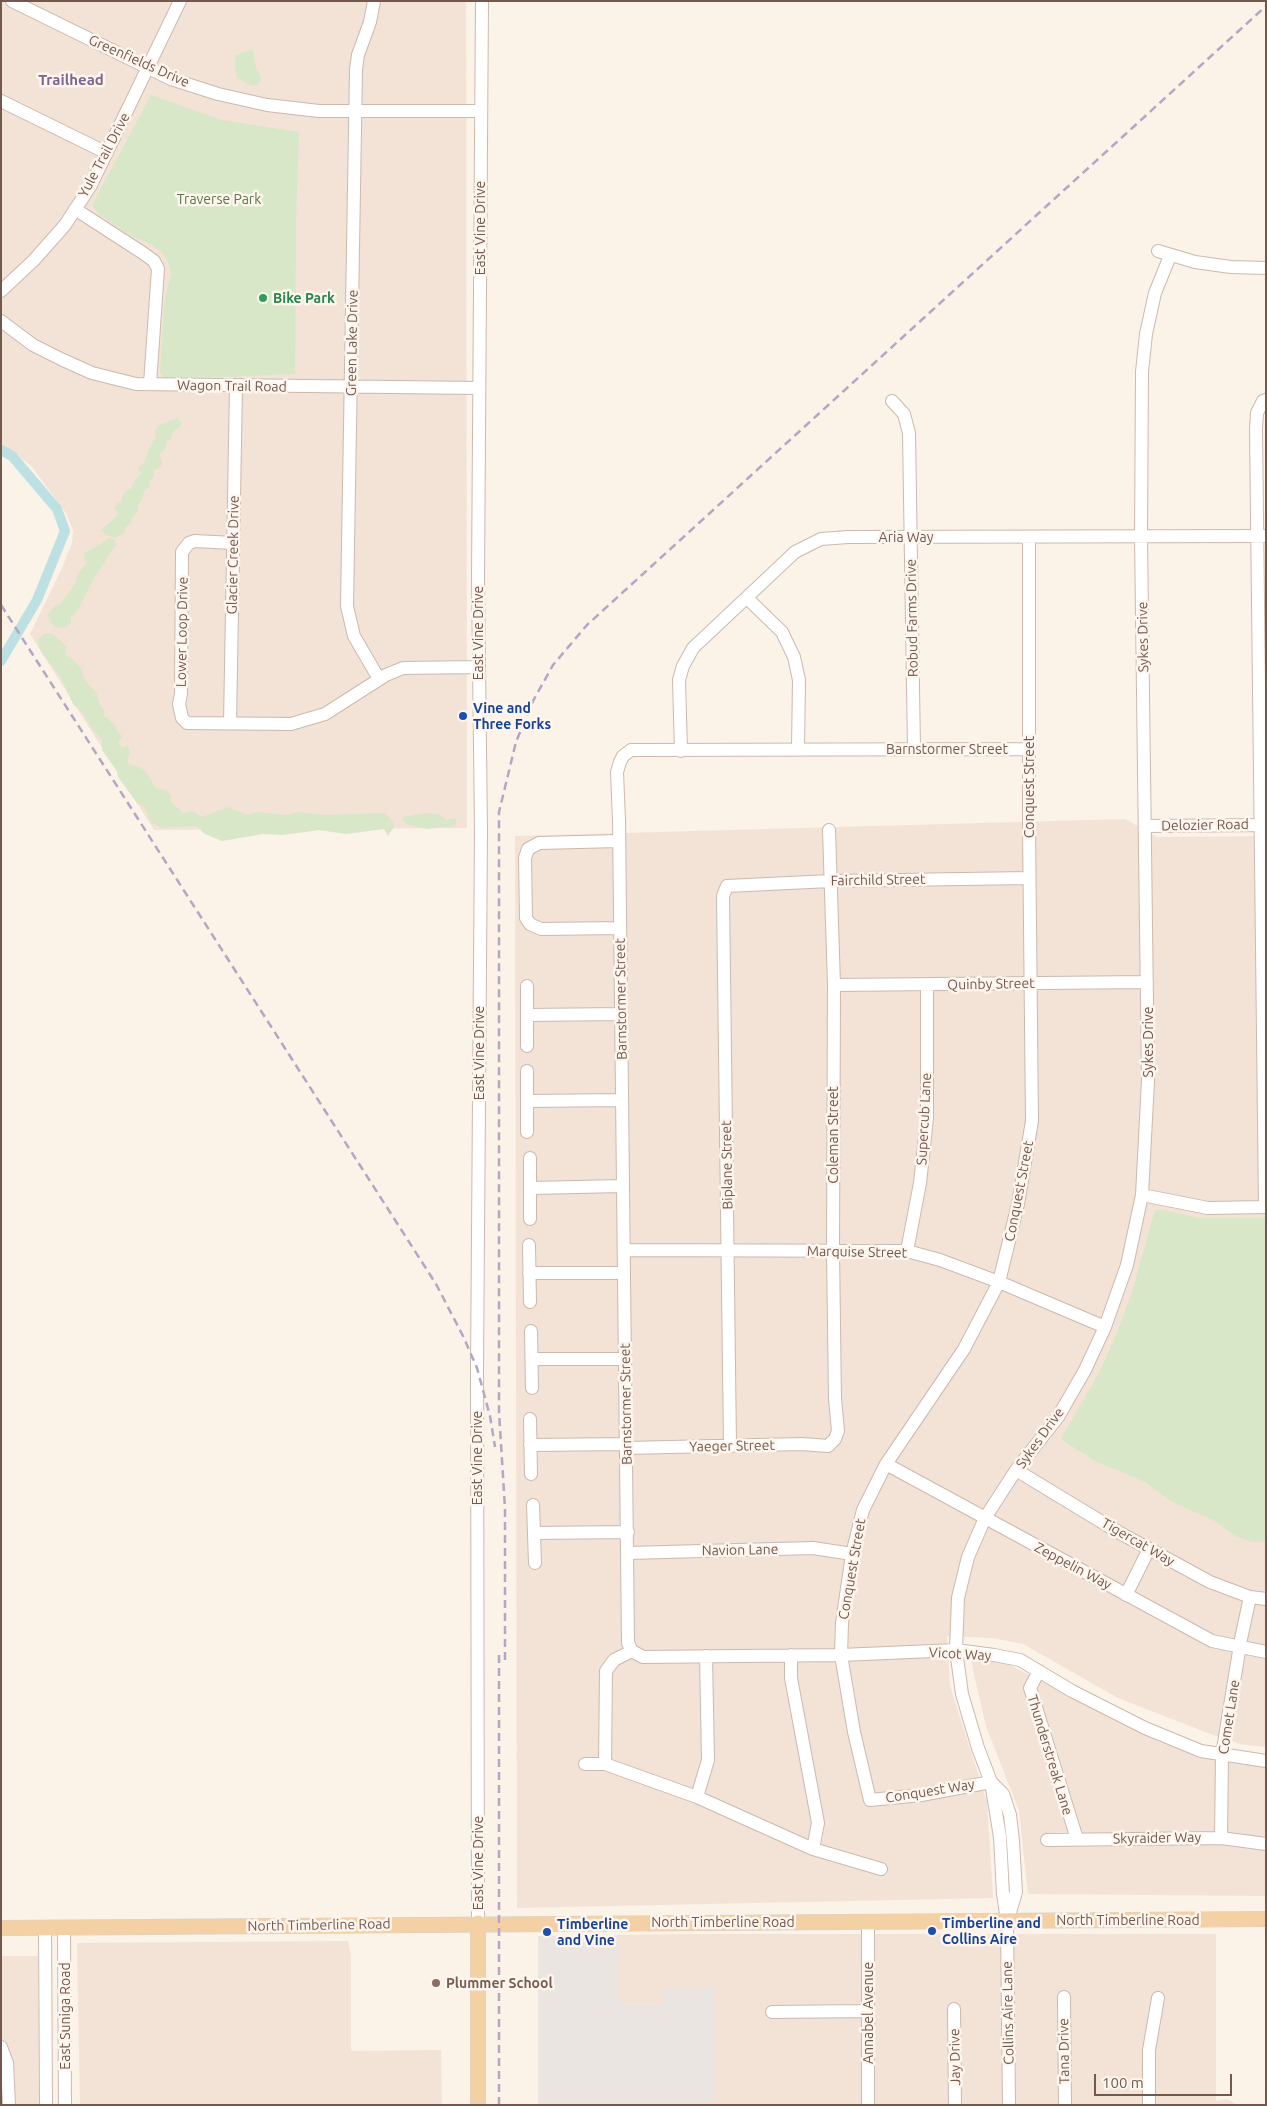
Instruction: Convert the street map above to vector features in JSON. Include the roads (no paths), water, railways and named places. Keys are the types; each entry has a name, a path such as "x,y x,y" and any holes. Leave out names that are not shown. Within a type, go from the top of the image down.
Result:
{"main road":[{"name":"North Timberline Road","path":"1,1928 478,1923 1266,1919"},
{"name":"East Vine Drive","path":"478,1923 478,2105"}],"street":[{"name":"Greenfields Drive","path":"12,1 171,79 218,94 259,103 319,110 481,111"},
{"name":"Yule Trail Drive","path":"1,291 34,260 65,225 91,185 180,1"},
{"name":"Green Lake Drive","path":"374,1 370,22 358,55 347,606 354,636 379,680"},
{"name":"East Vine Drive","path":"478,1923 476,1368 480,830 478,667 482,1"},
{"path":"1,101 107,153"},
{"path":"75,209 143,253 154,261 158,269 150,384"},
{"name":"Sykes Drive","path":"991,1782 978,1748 962,1694 956,1650 958,1598 968,1557 985,1518 1016,1470 1058,1417 1105,1327 1127,1265 1142,1195 1148,1081 1141,537 1142,372 1144,346 1164,253 1195,262 1231,267 1266,268"},
{"name":"Wagon Trail Road","path":"1,321 34,345 92,373 136,384 479,388"},
{"name":"Glacier Creek Drive","path":"230,723 236,386"},
{"path":"1142,1195 1208,1208 1266,1207 1261,536 1256,429 1257,413 1264,400"},
{"name":"Robud Farms Drive","path":"892,401 904,414 909,433 914,749"},
{"name":"Aria Way","path":"681,751 680,680 683,666 693,648 795,552 821,539 848,537 1261,536"},
{"name":"Conquest Street","path":"870,1800 854,1732 841,1655 842,1623 852,1554 863,1510 886,1464 964,1349 999,1282 1018,1204 1032,1121 1029,537"},
{"name":"Lower Loop Drive","path":"230,723 187,723 179,711 182,684 181,557 185,547 194,541 234,542"},
{"path":"747,598 782,632 794,656 799,680 798,749"},
{"path":"230,723 280,724 306,721 325,714 379,680 403,668 478,667"},
{"name":"Barnstormer Street","path":"632,1651 628,1643 617,772 623,756 631,750 1029,749"},
{"name":"Delozier Road","path":"1145,826 1263,825"},
{"name":"Coleman Street","path":"829,830 834,985 833,1251 835,1399 838,1430 835,1439"},
{"path":"619,841 538,844 528,849 525,858 526,918 530,924 541,929 620,928"},
{"name":"Fairchild Street","path":"727,886 830,881 1030,878"},
{"name":"Biplane Street","path":"727,886 723,896 730,1445"},
{"name":"Quinby Street","path":"834,985 1147,982"},
{"name":"Supercub Lane","path":"907,1251 920,1183 927,1118 927,985"},
{"path":"527,986 528,1046"},
{"path":"527,1015 621,1014"},
{"path":"527,1071 528,1132"},
{"path":"527,1101 622,1100"},
{"path":"530,1158 530,1219"},
{"path":"530,1188 623,1186"},
{"path":"529,1246 530,1302"},
{"name":"Marquise Street","path":"624,1250 907,1251 940,1260 999,1282 1105,1327"},
{"path":"529,1272 624,1273"},
{"path":"531,1331 532,1388"},
{"path":"532,1359 625,1359"},
{"path":"530,1419 530,1474"},
{"name":"Yaeger Street","path":"530,1445 828,1446 835,1439"},
{"name":"Zeppelin Way","path":"886,1464 1212,1641 1266,1652"},
{"name":"Tigercat Way","path":"1016,1470 1149,1549 1210,1582 1250,1597 1266,1599"},
{"path":"533,1505 535,1563"},
{"path":"534,1533 628,1532"},
{"name":"Navion Lane","path":"628,1553 813,1548 852,1554"},
{"path":"1126,1595 1149,1549"},
{"name":"Comet Lane","path":"1221,1838 1222,1755 1241,1639 1250,1597"},
{"name":"Vicot Way","path":"632,1651 643,1657 841,1655 956,1650 994,1655 1020,1660 1072,1691 1145,1728 1201,1751 1266,1761"},
{"path":"605,1764 606,1670 614,1660 632,1651"},
{"path":"791,1655 791,1678 818,1823 812,1849"},
{"path":"697,1797 708,1760 706,1656"},
{"name":"Thunderstreak Lane","path":"1039,1671 1030,1688 1077,1839"},
{"path":"585,1764 605,1764 697,1797 812,1849 881,1869"},
{"name":"Conquest Way","path":"870,1800 921,1795 991,1782"},
{"name":"Collins Aire Lane","path":"991,1782 1003,1794 1010,1815 1016,1892 1007,1921 1009,2105"},
{"name":"Skyraider Way","path":"1047,1840 1221,1838 1266,1844"},
{"name":"Annabel Avenue","path":"868,1922 868,2105"},
{"name":"East Suniga Road","path":"45,1927 46,2105"},
{"name":"East Suniga Road","path":"64,1927 65,2105"},
{"name":"Tana Drive","path":"1064,1997 1065,2105"},
{"path":"1149,2105 1150,2050 1158,1998"},
{"name":"Jay Drive","path":"954,2009 955,2105"},
{"path":"772,2012 868,2011"},
{"path":"1,2047 7,2063 9,2105"}],"waterway":[{"path":"1,450 12,456 57,509 65,531 37,600 1,661"}],"railway":[{"path":"505,1660 505,1508 499,1412 499,812 516,742 533,701 553,665 587,625 1266,6"},
{"path":"1,605 436,1284 477,1368 490,1416 495,1447"},
{"path":"499,1652 499,2105"}],"place":[{"name":"Bike Park","path":"263,298"},
{"name":"Vine and Three Forks","path":"463,716"},
{"name":"Timberline and Collins Aire","path":"932,1931"},
{"name":"Timberline and Vine","path":"547,1932"},
{"name":"Plummer School","path":"436,1983"}],"district":[{"name":"Trailhead","path":"71,80"}],"park label":[{"name":"Traverse Park","path":"219,199"}]}
